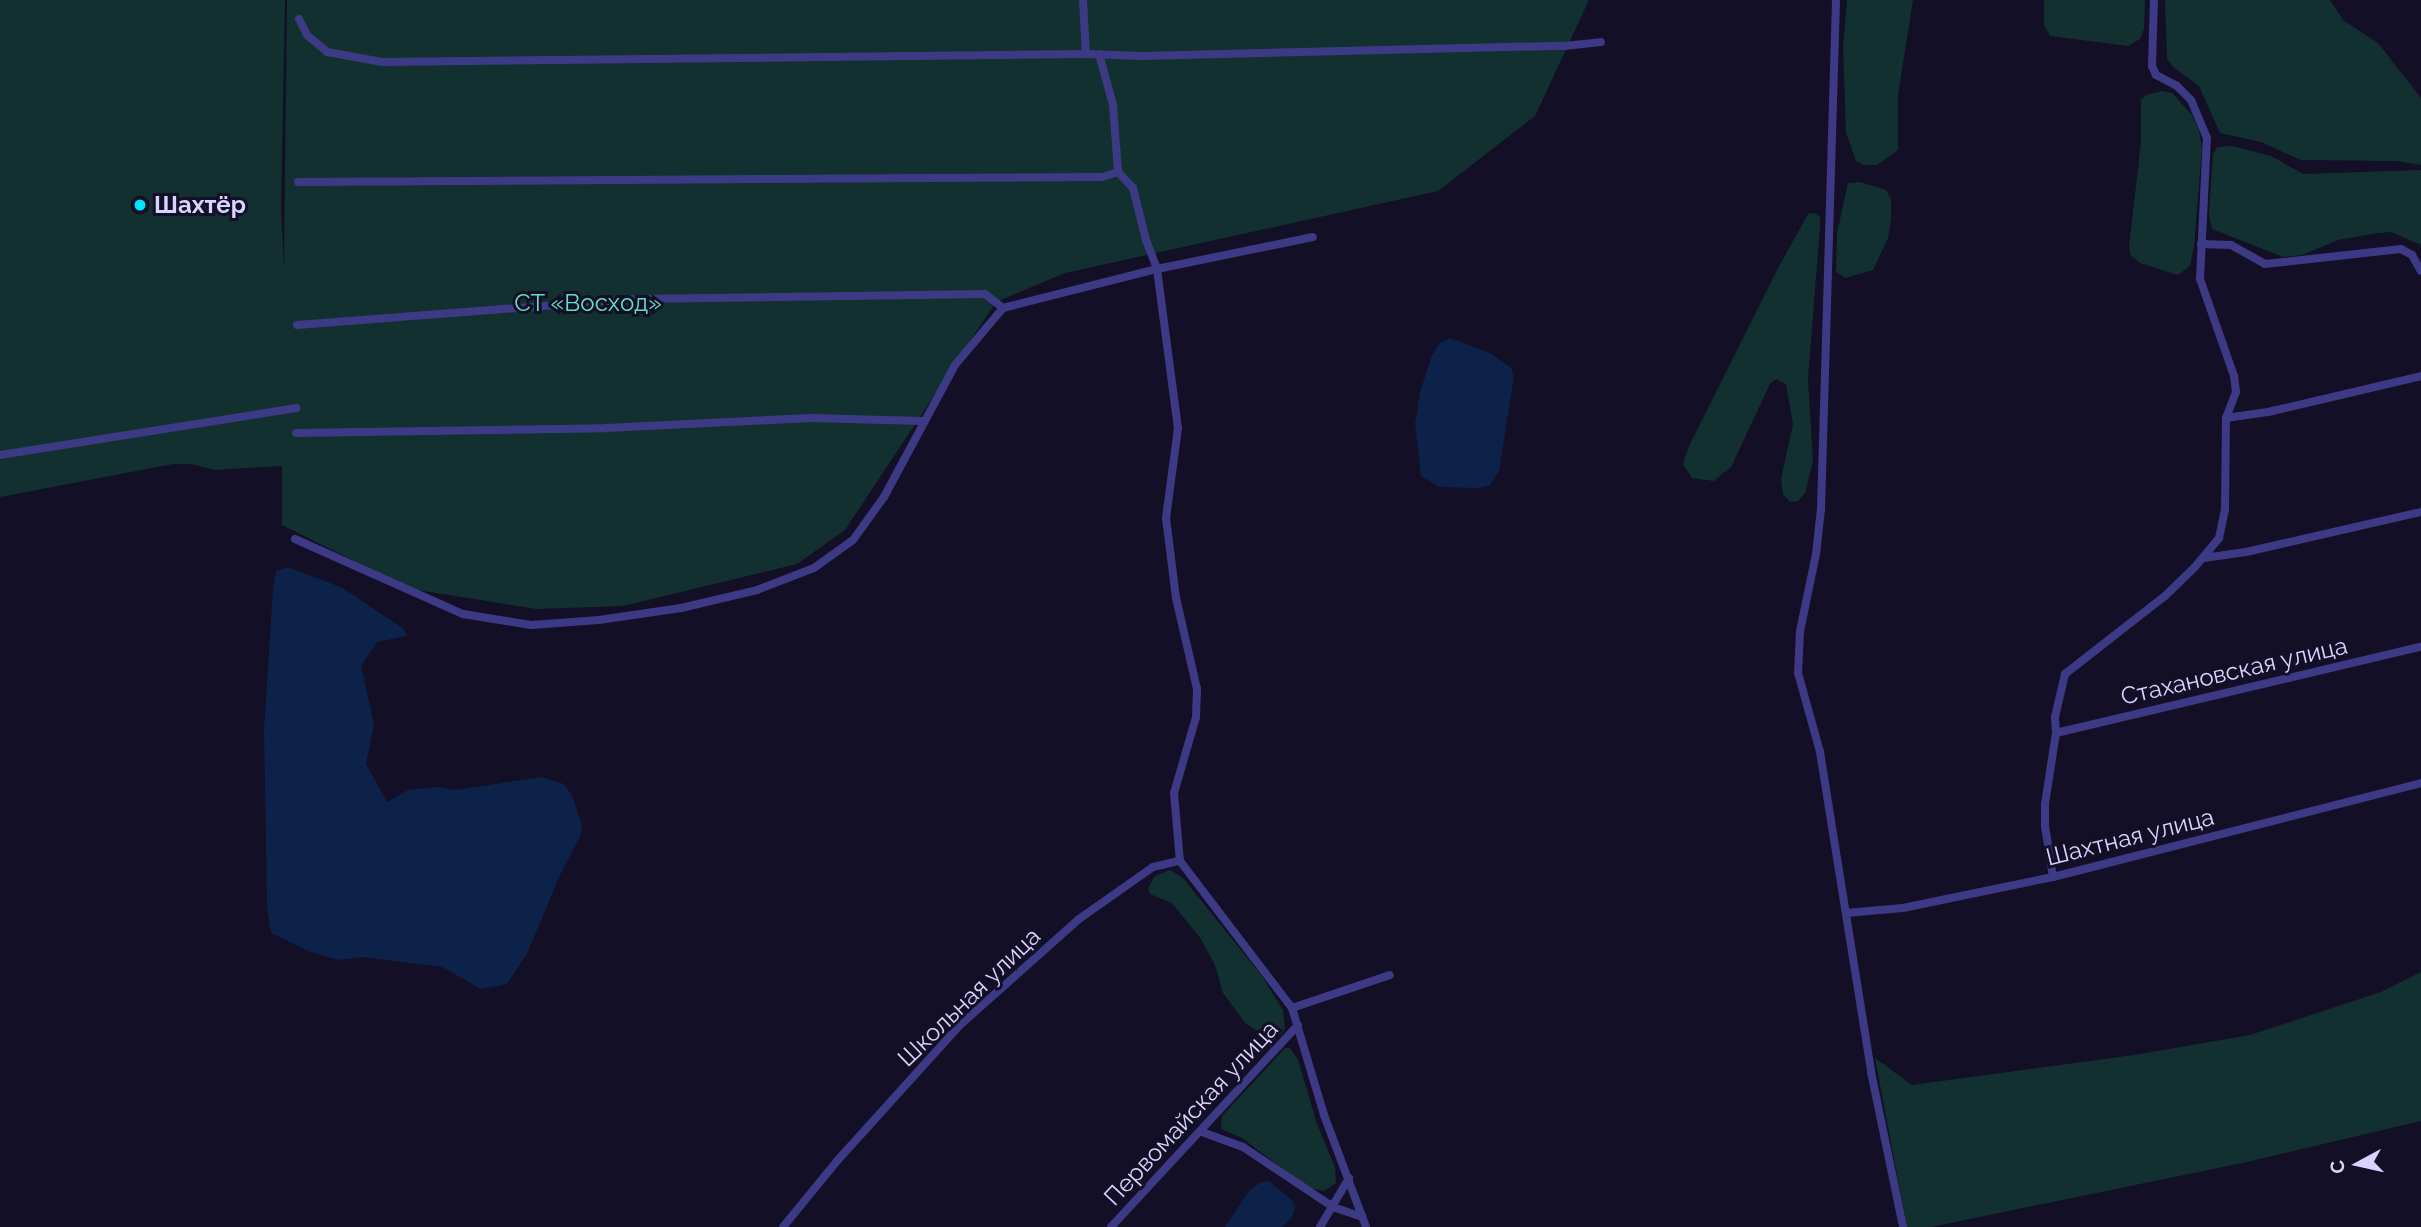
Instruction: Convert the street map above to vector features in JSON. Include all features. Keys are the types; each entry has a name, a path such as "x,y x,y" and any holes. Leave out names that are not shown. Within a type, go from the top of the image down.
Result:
{"street":[{"path":"1083,0 1086,54"},
{"path":"1836,0 1821,509 1816,554 1800,631 1798,673 1816,728 1871,1072 1903,1227"},
{"path":"2053,877 2045,826 2056,733 2055,717 2065,674 2165,596 2204,558 2219,538 2223,525 2226,418 2234,404 2234,376 2202,289 2198,264 2207,138 2190,100 2177,86 2156,75 2152,65 2154,0"},
{"path":"299,19 307,34 327,52 382,62 1086,54 1156,56 1564,46 1601,42"},
{"path":"1099,54 1112,105 1118,172 1133,188 1146,240 1157,269 1178,428 1166,518 1176,598 1197,689 1196,717 1174,793 1180,861 1292,1008 1324,1115 1366,1227"},
{"path":"298,182 1102,177 1118,172"},
{"path":"295,539 463,614 531,625 599,620 681,608 757,590 814,568 853,540 884,497 922,421 955,365 1003,307 1157,269 1313,237"},
{"path":"2201,244 2231,245 2265,264 2392,248 2412,255 2421,271"},
{"path":"297,325 635,299 985,295 1003,307"},
{"path":"2226,418 2269,412 2421,376"},
{"path":"0,456 296,408"},
{"path":"296,433 606,428 811,418 922,421"},
{"path":"2204,558 2246,552 2421,512"},
{"name":"Стахановская улица","path":"2056,733 2421,647"},
{"name":"Шахтная улица","path":"1846,913 1903,908 2053,877 2421,783"},
{"name":"Школьная улица","path":"783,1227 836,1161 960,1025 1079,919 1153,867 1180,861"},
{"name":"Первомайская улица","path":"1292,1008 1390,975"},
{"name":"Первомайская улица","path":"1111,1227 1143,1189 1202,1132 1298,1026"},
{"path":"1202,1132 1243,1147 1333,1207 1362,1217"},
{"path":"1320,1227 1349,1178"}],"green space":[{"name":"СТ «Восход»","path":"0,0 285,0 281,208 284,267 287,0 1589,0 1535,116 1438,191 1065,273 996,302 845,530 797,564 623,606 537,609 411,589 282,525 282,466 214,470 192,464 173,464 0,497"},
{"path":"1847,0 1913,0 1898,95 1898,150 1877,165 1864,165 1856,161 1846,133 1843,46"},
{"path":"2044,0 2145,0 2144,29 2140,39 2128,46 2050,36 2044,25"},
{"path":"2165,0 2330,0 2343,20 2378,43 2421,98 2421,165 2397,161 2301,160 2261,142 2220,133 2199,86 2173,67 2167,58"},
{"path":"2162,91 2172,93 2192,115 2199,130 2202,148 2194,247 2190,266 2178,275 2140,263 2131,256 2129,247 2141,142 2141,100 2146,95"},
{"path":"2232,146 2271,156 2303,174 2421,170 2421,245 2391,232 2378,233 2338,240 2302,255 2283,257 2212,229 2209,214 2213,154 2217,147"},
{"path":"1860,182 1886,190 1891,199 1891,219 1888,238 1873,270 1845,278 1836,272 1837,233 1848,183"},
{"path":"1815,213 1820,217 1820,227 1808,379 1813,461 1805,493 1798,501 1790,502 1783,494 1781,479 1793,424 1786,384 1776,379 1770,384 1731,467 1714,481 1692,478 1683,464 1689,446 1777,270 1808,214"},
{"path":"1170,870 1182,877 1262,976 1283,1010 1285,1028 1282,1034 1268,1037 1246,1024 1223,993 1215,965 1201,939 1172,903 1150,894 1148,888 1155,876"},
{"path":"2421,972 2421,1121 2247,1162 1931,1227 1907,1227 1875,1058 1912,1085 2134,1055 2250,1035 2381,992"},
{"path":"1285,1048 1290,1048 1298,1060 1317,1124 1335,1167 1336,1183 1324,1191 1308,1188 1242,1138 1221,1129 1222,1116"}],"water":[{"path":"1450,338 1490,353 1511,368 1514,377 1499,471 1490,485 1478,488 1439,487 1421,476 1415,423 1420,392 1432,355 1440,343"},
{"path":"288,567 343,588 404,629 407,636 377,642 361,666 374,724 366,764 387,802 408,790 436,787 455,790 542,777 564,784 572,796 582,825 581,835 560,875 527,954 507,984 481,989 442,967 361,957 338,960 311,952 271,933 267,907 264,729 273,589 276,571"},
{"path":"1269,1181 1296,1206 1291,1219 1282,1227 1225,1227 1249,1191 1261,1182"}],"place":[{"name":"Шахтёр","path":"140,205"}]}
